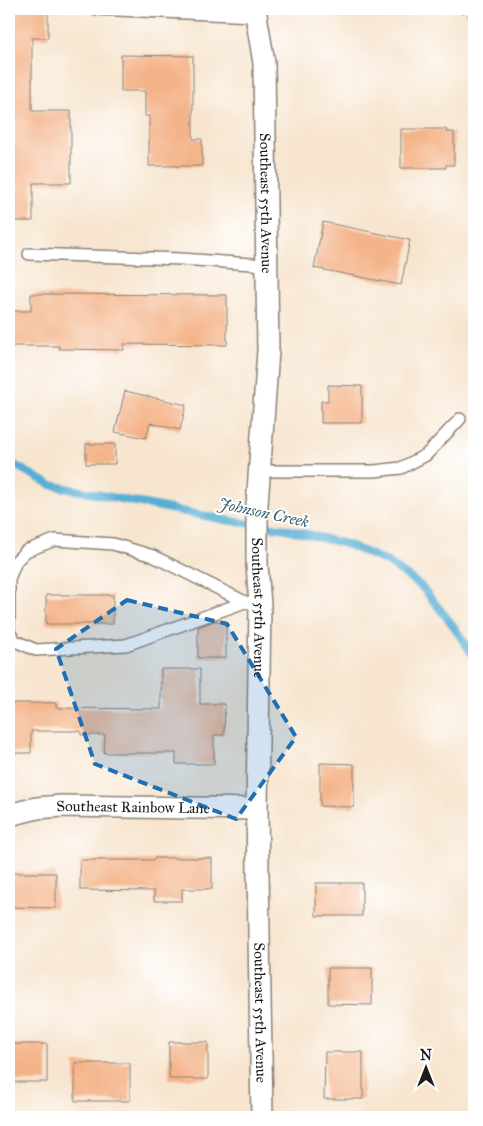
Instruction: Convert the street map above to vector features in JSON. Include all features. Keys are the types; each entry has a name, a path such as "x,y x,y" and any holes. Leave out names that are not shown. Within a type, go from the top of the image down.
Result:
{"street":[{"name":"Southeast 55th Avenue","path":"255,12 264,63 268,351 257,505 257,564 252,603 258,809 262,1117"},
{"name":"Southeast Rainbow Lane","path":"9,815 37,808 62,806 258,809"}],"lane":[{"path":"94,9 255,12"},
{"path":"29,254 267,264"},
{"path":"260,471 374,471 401,468 426,455 460,420"},
{"path":"56,540 113,544 153,556 252,603 126,645 36,650 15,640 9,632 9,579 16,561 26,551 56,540"}],"path":[{"path":"454,9 474,18"}],"highlighted area":[{"path":"127,600 227,624 296,737 236,819 95,764 56,649"}],"building":[{"path":"9,9 48,9 48,38 32,38 32,111 71,111 71,183 33,183 33,221 9,221"},
{"path":"121,55 193,56 193,139 202,139 202,166 149,166 149,116 145,116 145,91 121,91"},
{"path":"401,129 446,129 446,132 454,132 454,165 446,165 446,168 401,168"},
{"path":"323,222 410,240 401,285 314,268"},
{"path":"31,294 227,295 227,345 124,344 124,350 59,349 59,346 9,346 9,311 31,311"},
{"path":"328,385 362,386 362,423 321,423 321,401 328,401"},
{"path":"125,391 186,405 180,430 150,423 146,438 115,432"},
{"path":"86,444 115,444 115,464 86,464"},
{"path":"46,595 113,595 113,624 46,624"},
{"path":"214,621 226,621 226,658 198,658 198,627"},
{"path":"161,669 200,669 200,704 225,704 224,735 214,735 214,764 176,764 176,753 104,753 105,735 81,735 81,731 31,731 31,753 9,753 9,703 56,703 56,708 161,709"},
{"path":"320,763 354,764 354,807 320,806"},
{"path":"154,858 212,858 212,889 182,889 182,901 154,901 154,891 80,890 80,860 154,860"},
{"path":"9,873 56,873 56,908 9,907"},
{"path":"316,883 362,883 362,916 316,916"},
{"path":"328,968 372,968 372,1005 328,1004"},
{"path":"169,1042 208,1042 208,1079 169,1079"},
{"path":"13,1044 47,1044 47,1082 9,1082 9,1059 13,1059"},
{"path":"325,1052 363,1052 363,1099 324,1099"},
{"path":"75,1063 130,1063 130,1101 75,1101"}],"waterway":[{"name":"Johnson Creek","path":"9,462 51,485 225,520 286,529 346,544 388,562 421,586 452,624 474,657"}]}
